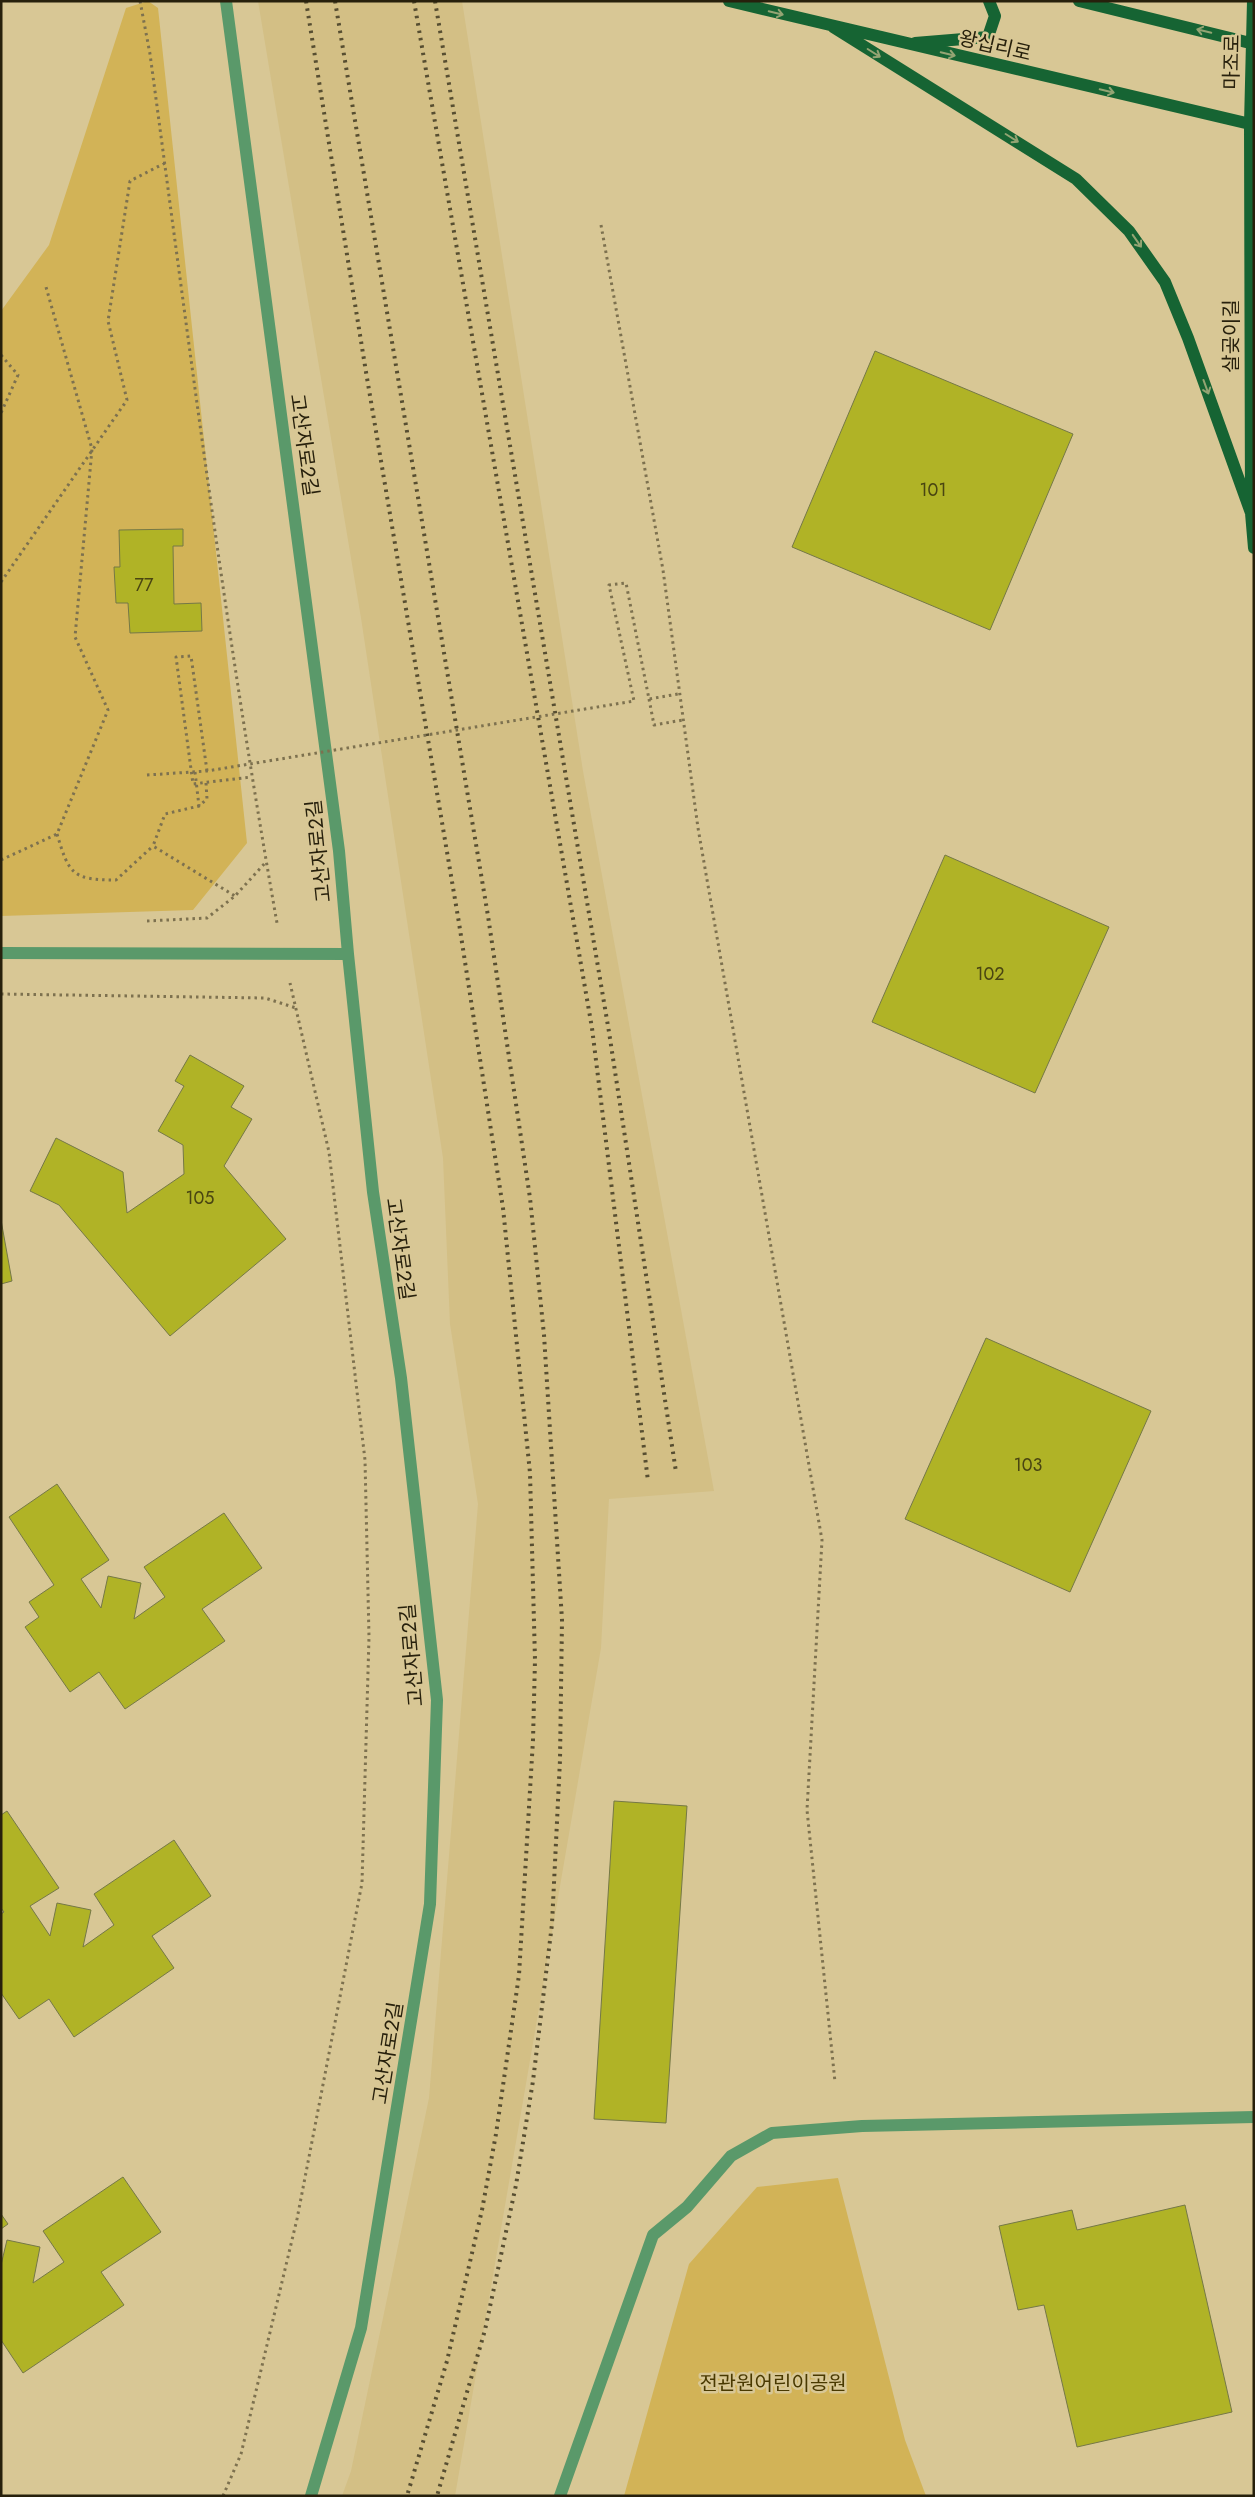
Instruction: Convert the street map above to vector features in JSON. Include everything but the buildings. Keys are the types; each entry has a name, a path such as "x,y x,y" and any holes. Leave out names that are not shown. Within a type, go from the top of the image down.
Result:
{"main road":[{"name":"왕십리로","path":"729,1 903,44 1252,125"},
{"path":"903,44 988,37 995,16 989,1"},
{"path":"1079,1 1253,43"},
{"name":"마조로","path":"1252,125 1253,1"},
{"path":"833,27 1076,179 1129,230 1165,282 1253,511"},
{"name":"살곶이길","path":"1252,125 1254,548"}],"street":[{"name":"고산자로2길","path":"226,1 338,841 373,1192 400,1378 437,1700 430,1904 361,2328 311,2496"},
{"path":"1,953 348,954"},
{"path":"560,2496 653,2235 687,2207 731,2156 772,2133 862,2126 1254,2117"}],"path":[{"path":"140,1 165,163 194,386 251,778 266,862 235,896 207,918 142,921"},
{"path":"1,582 127,400 108,321 130,181 165,163"},
{"path":"602,225 663,570 678,694 698,828 822,1540 807,1810 835,2082"},
{"path":"46,287 92,449 75,637 108,710 57,834 66,864 77,876 97,880 116,880 153,846 165,814 199,806 207,799 206,783"},
{"path":"1,355 18,375 1,413"},
{"path":"147,775 207,771 634,701 608,585 626,583 654,725 682,720"},
{"path":"207,771 191,656 176,657 193,784 251,778"},
{"path":"649,699 678,694"},
{"path":"195,772 199,806"},
{"path":"1,860 57,834"},
{"path":"153,846 235,896"},
{"path":"1,994 265,998 296,1008 329,1152 365,1460 369,1637 362,1883 297,2219 241,2454 223,2496"}],"shaded area":[{"path":"258,1 462,1 583,771 714,1491 609,1499 601,1648 455,2496 342,2496 351,2471 429,2098 478,1504 450,1324 443,1158 361,618"}],"green space":[{"path":"148,1 158,8 247,843 193,910 1,916 1,311 49,245 126,8"},
{"name":"전관원어린이공원","path":"838,2178 905,2440 926,2496 624,2496 689,2264 757,2187"}],"railway":[{"path":"306,1 366,372 459,923 503,1208 530,1473 535,1660 533,1740 519,1975 496,2134 482,2210 447,2361 407,2496"},
{"path":"335,1 488,916 530,1198 544,1335 562,1620 560,1760 552,1924 533,2081 516,2185 485,2330 437,2496"},
{"path":"414,1 592,1028 648,1481"},
{"path":"435,1 609,1032 676,1472"}]}
